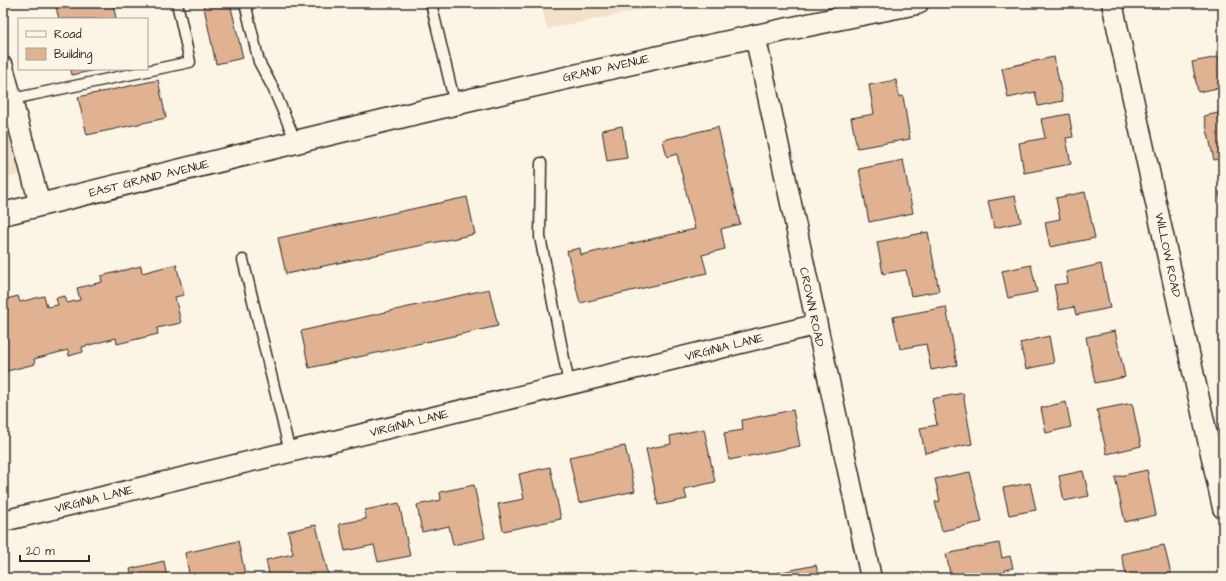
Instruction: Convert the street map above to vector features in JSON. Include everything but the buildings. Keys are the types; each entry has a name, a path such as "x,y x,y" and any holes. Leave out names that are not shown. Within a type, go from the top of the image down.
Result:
{"main road":[{"name":"GRAND AVENUE","path":"296,142 755,35 917,3"},
{"name":"EAST GRAND AVENUE","path":"3,214 296,142"}],"street":[{"name":"WILLOW ROAD","path":"1112,3 1223,508"},
{"name":"CROWN ROAD","path":"755,35 815,325 871,578"},
{"path":"3,67 40,205"},
{"name":"VIRGINIA LANE","path":"3,521 815,325"}],"lane":[{"path":"12,99 190,62 176,3"},
{"path":"245,3 259,62 274,88 296,142"},
{"path":"431,3 455,104"},
{"path":"540,163 540,237 569,384"},
{"path":"244,260 290,452"}],"shaded area":[{"path":"541,3 676,3 547,29"},
{"path":"3,97 22,174 3,179"}]}
